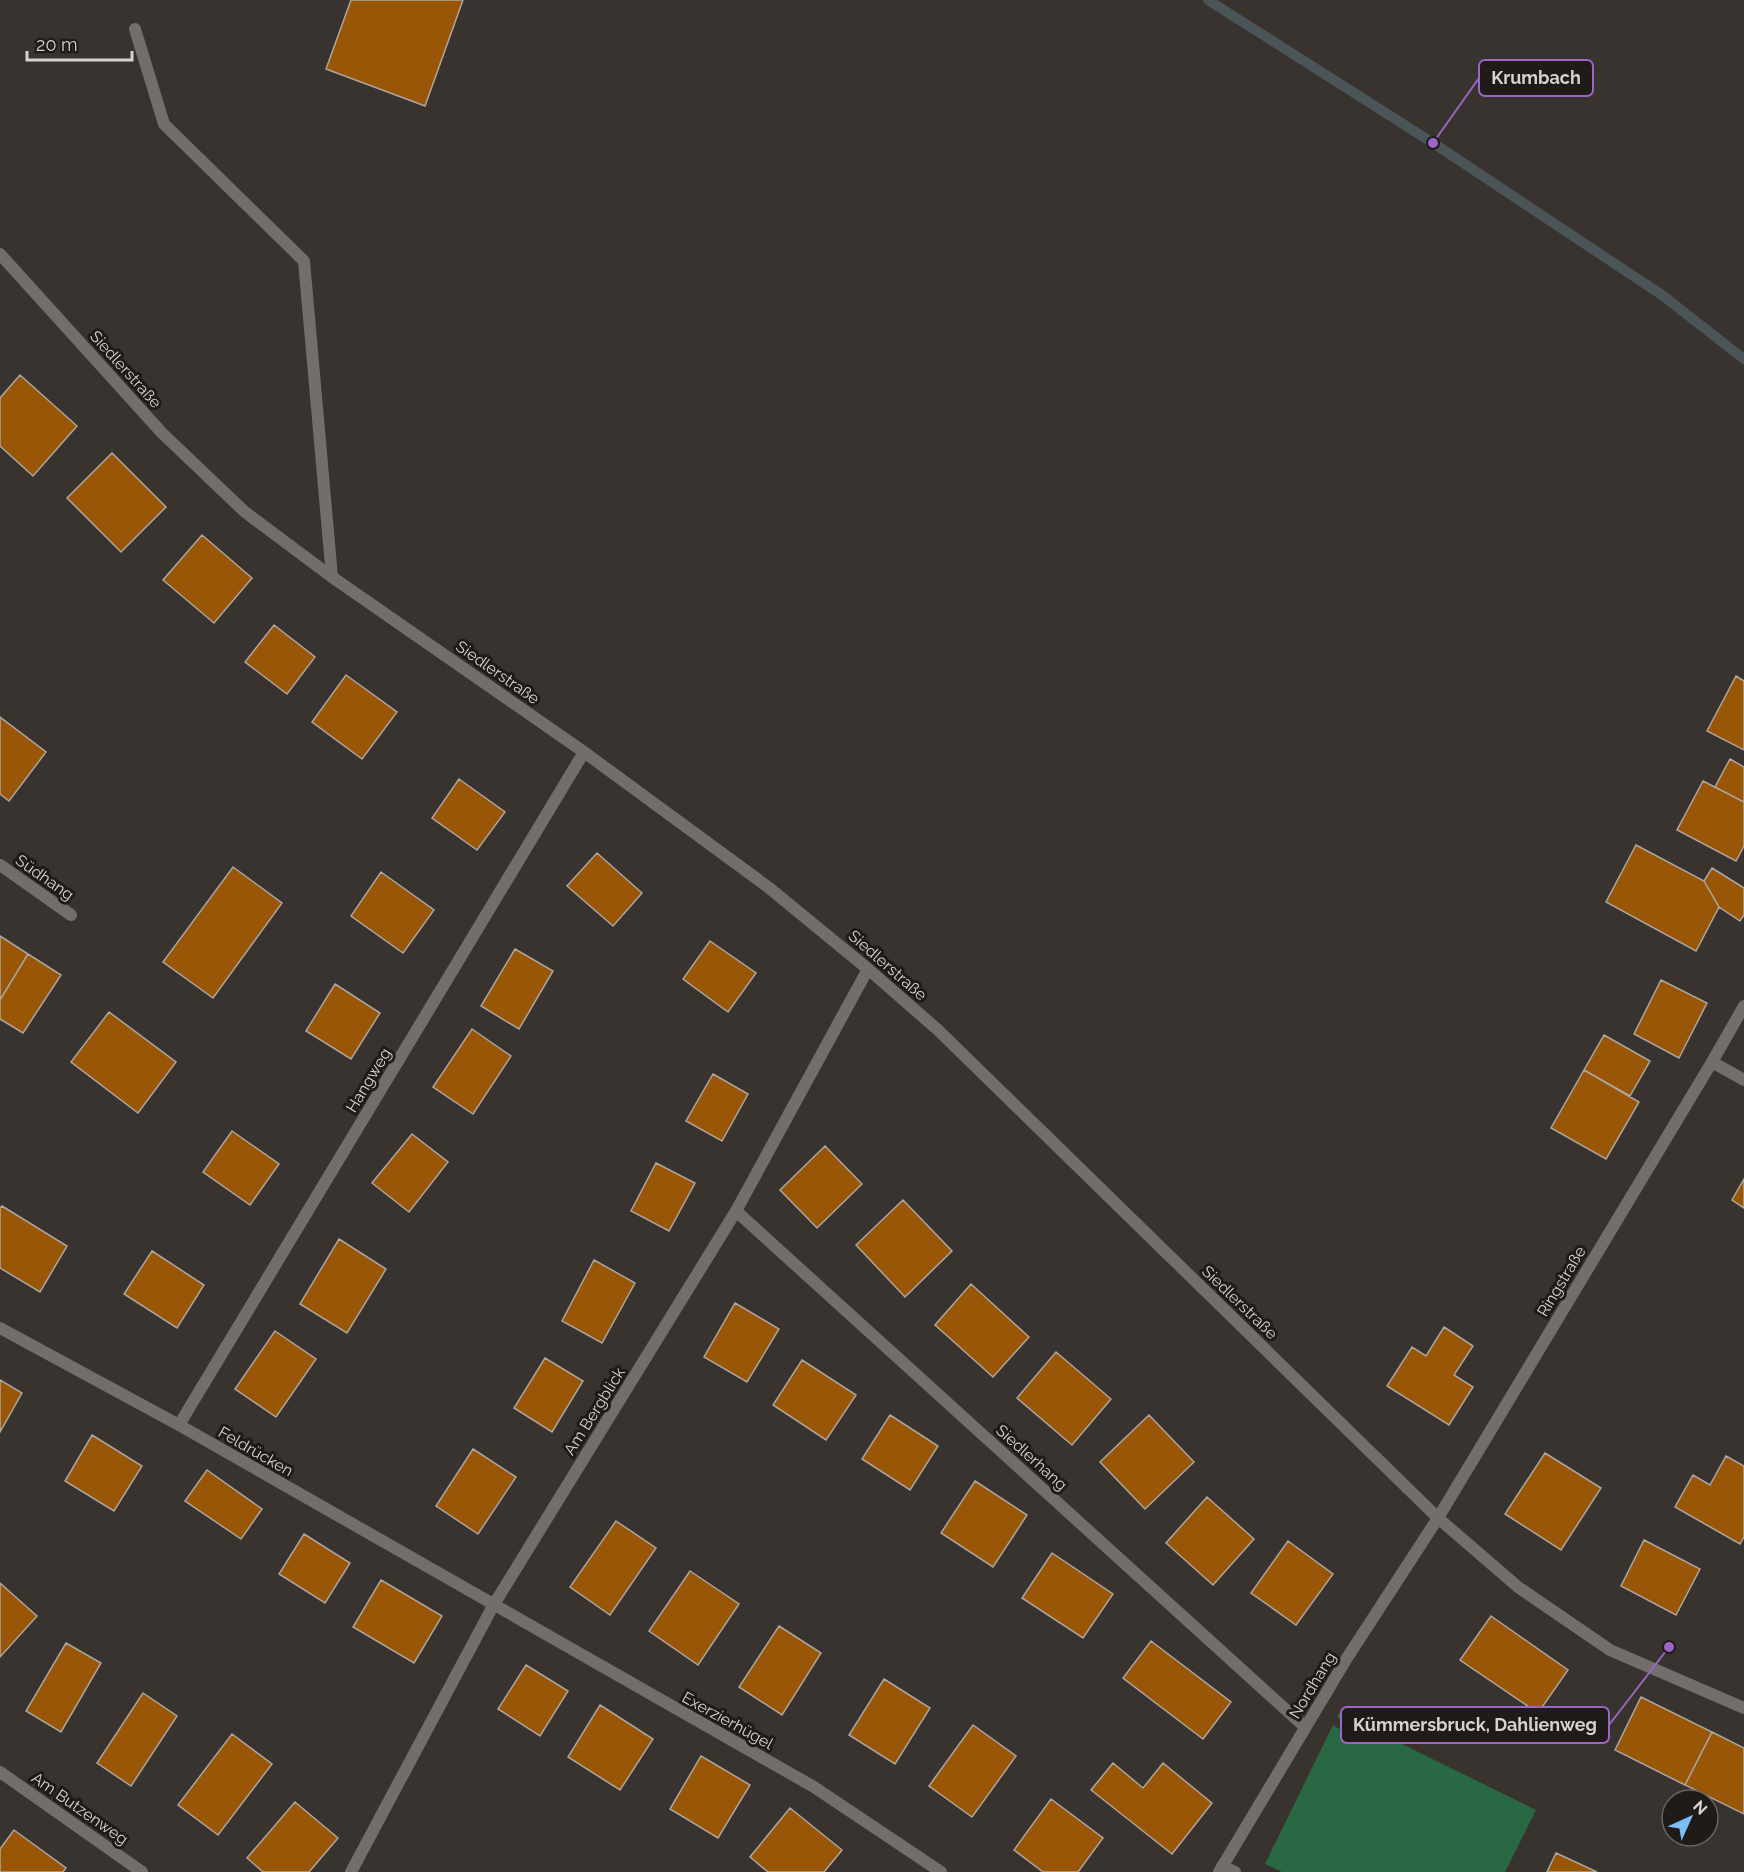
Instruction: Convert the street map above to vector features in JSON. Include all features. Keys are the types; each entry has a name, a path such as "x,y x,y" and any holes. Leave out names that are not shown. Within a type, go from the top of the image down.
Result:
{"street":[{"path":"135,29 164,124 304,261 332,577"},
{"name":"Siedlerstraße","path":"0,254 162,433 245,512 332,577 584,752 768,887 938,1030 1438,1518 1518,1587 1610,1650 1744,1708"},
{"name":"Hangweg","path":"179,1425 584,752"},
{"name":"Südhang","path":"0,865 71,915"},
{"name":"Am Bergblick","path":"351,1872 493,1606 736,1211 868,969"},
{"name":"Ringstraße","path":"1438,1518 1744,1006"},
{"path":"1712,1062 1744,1080"},
{"name":"Siedlerhang","path":"736,1211 1305,1727"},
{"name":"Feldrücken","path":"0,1328 179,1425 493,1606"},
{"name":"Nordhang","path":"1221,1869 1347,1658 1438,1518"},
{"name":"Exerzierhügel","path":"493,1606 814,1787 941,1872"},
{"name":"Am Butzenweg","path":"0,1772 142,1872"},
{"path":"1221,1869 1235,1872"}],"green space":[{"path":"1339,1713 1536,1810 1505,1872 1282,1872 1265,1864 1333,1725 1341,1730 1345,1722 1337,1717"}],"building":[{"path":"351,0 463,0 425,106 326,69"},
{"path":"20,375 77,426 33,476 0,446 0,398"},
{"path":"112,453 166,507 121,552 67,498"},
{"path":"202,535 252,578 214,623 163,580"},
{"path":"274,625 315,657 287,694 245,662"},
{"path":"346,675 397,712 362,759 312,722"},
{"path":"1736,676 1744,681 1744,750 1707,731"},
{"path":"0,717 46,752 9,801 0,794"},
{"path":"1730,759 1744,767 1744,802 1715,787"},
{"path":"459,779 505,812 477,850 432,818"},
{"path":"1703,781 1744,802 1744,846 1736,861 1677,830"},
{"path":"1636,845 1704,881 1719,907 1696,951 1606,902"},
{"path":"597,853 642,893 613,926 567,886"},
{"path":"233,867 282,903 213,998 163,962"},
{"path":"1712,868 1744,888 1744,915 1740,921 1719,907 1704,881"},
{"path":"381,872 434,910 403,953 351,916"},
{"path":"0,936 28,954 0,1000"},
{"path":"710,941 756,973 728,1012 683,979"},
{"path":"515,949 553,971 519,1029 481,1006"},
{"path":"28,954 61,975 23,1033 0,1019 0,1000"},
{"path":"1661,980 1707,1003 1679,1058 1634,1034"},
{"path":"335,984 380,1013 351,1059 306,1031"},
{"path":"109,1012 176,1062 138,1113 71,1062"},
{"path":"472,1029 511,1056 473,1114 433,1087"},
{"path":"1604,1035 1650,1061 1630,1096 1584,1070"},
{"path":"1584,1070 1639,1102 1606,1159 1551,1128"},
{"path":"713,1074 748,1094 722,1141 686,1121"},
{"path":"232,1131 279,1164 250,1205 203,1172"},
{"path":"412,1134 448,1162 409,1212 372,1183"},
{"path":"825,1146 862,1184 817,1228 780,1190"},
{"path":"656,1163 695,1183 669,1231 631,1211"},
{"path":"1744,1179 1744,1208 1732,1200"},
{"path":"903,1200 952,1251 905,1297 856,1245"},
{"path":"2,1206 67,1246 40,1292 0,1268 0,1208"},
{"path":"339,1239 386,1269 347,1333 300,1304"},
{"path":"152,1251 204,1285 177,1328 124,1294"},
{"path":"594,1260 635,1283 602,1343 562,1321"},
{"path":"971,1284 1029,1337 993,1377 935,1325"},
{"path":"735,1303 779,1329 747,1382 704,1357"},
{"path":"1444,1327 1473,1346 1454,1375 1473,1387 1449,1425 1387,1386 1412,1347 1426,1356"},
{"path":"275,1331 316,1359 276,1417 235,1389"},
{"path":"1056,1352 1111,1399 1072,1445 1017,1398"},
{"path":"545,1358 583,1381 552,1432 514,1408"},
{"path":"802,1360 856,1395 826,1440 773,1405"},
{"path":"0,1380 22,1393 0,1432"},
{"path":"890,1415 938,1446 910,1490 862,1459"},
{"path":"1149,1415 1194,1462 1145,1509 1100,1462"},
{"path":"92,1435 142,1466 114,1511 65,1481"},
{"path":"473,1449 516,1477 478,1534 436,1506"},
{"path":"1545,1453 1601,1488 1561,1550 1505,1514"},
{"path":"1726,1456 1744,1466 1744,1537 1740,1544 1675,1507 1693,1475 1710,1485"},
{"path":"207,1470 262,1509 241,1539 185,1501"},
{"path":"975,1481 1027,1515 993,1567 941,1533"},
{"path":"1207,1497 1254,1539 1213,1585 1166,1543"},
{"path":"616,1521 656,1548 610,1615 570,1587"},
{"path":"304,1534 350,1563 325,1603 279,1574"},
{"path":"1644,1540 1700,1569 1676,1615 1621,1586"},
{"path":"1288,1541 1333,1574 1296,1625 1251,1593"},
{"path":"1052,1553 1113,1594 1083,1638 1022,1598"},
{"path":"690,1571 739,1604 698,1665 649,1631"},
{"path":"381,1580 442,1616 414,1663 353,1627"},
{"path":"0,1583 37,1616 0,1657"},
{"path":"1491,1616 1568,1670 1538,1713 1460,1660"},
{"path":"779,1626 821,1653 782,1715 739,1687"},
{"path":"1151,1641 1231,1702 1203,1739 1123,1678"},
{"path":"66,1643 101,1663 61,1732 26,1711"},
{"path":"526,1665 568,1691 540,1736 498,1709"},
{"path":"884,1679 930,1708 895,1764 849,1735"},
{"path":"143,1693 177,1716 131,1786 97,1763"},
{"path":"1641,1697 1712,1732 1685,1785 1615,1750"},
{"path":"600,1705 653,1739 620,1790 568,1757"},
{"path":"973,1725 1016,1756 972,1817 929,1786"},
{"path":"1712,1732 1744,1748 1744,1814 1720,1802 1720,1788 1691,1788 1685,1785"},
{"path":"232,1734 272,1764 218,1835 178,1805"},
{"path":"701,1756 750,1785 718,1838 670,1809"},
{"path":"1113,1763 1143,1788 1163,1763 1212,1803 1172,1854 1091,1790"},
{"path":"1051,1799 1103,1838 1078,1872 1043,1872 1014,1850"},
{"path":"295,1802 338,1838 309,1872 263,1872 247,1858"},
{"path":"790,1808 842,1850 824,1872 768,1872 750,1857"},
{"path":"14,1830 66,1868 63,1872 0,1872 0,1849"},
{"path":"1556,1853 1597,1872 1547,1872"}],"waterway":[{"path":"1208,0 1433,143 1662,295 1744,359"}],"place":[{"name":"Krumbach","path":"1433,143"},
{"name":"Kümmersbruck, Dahlienweg","path":"1669,1647"}]}
